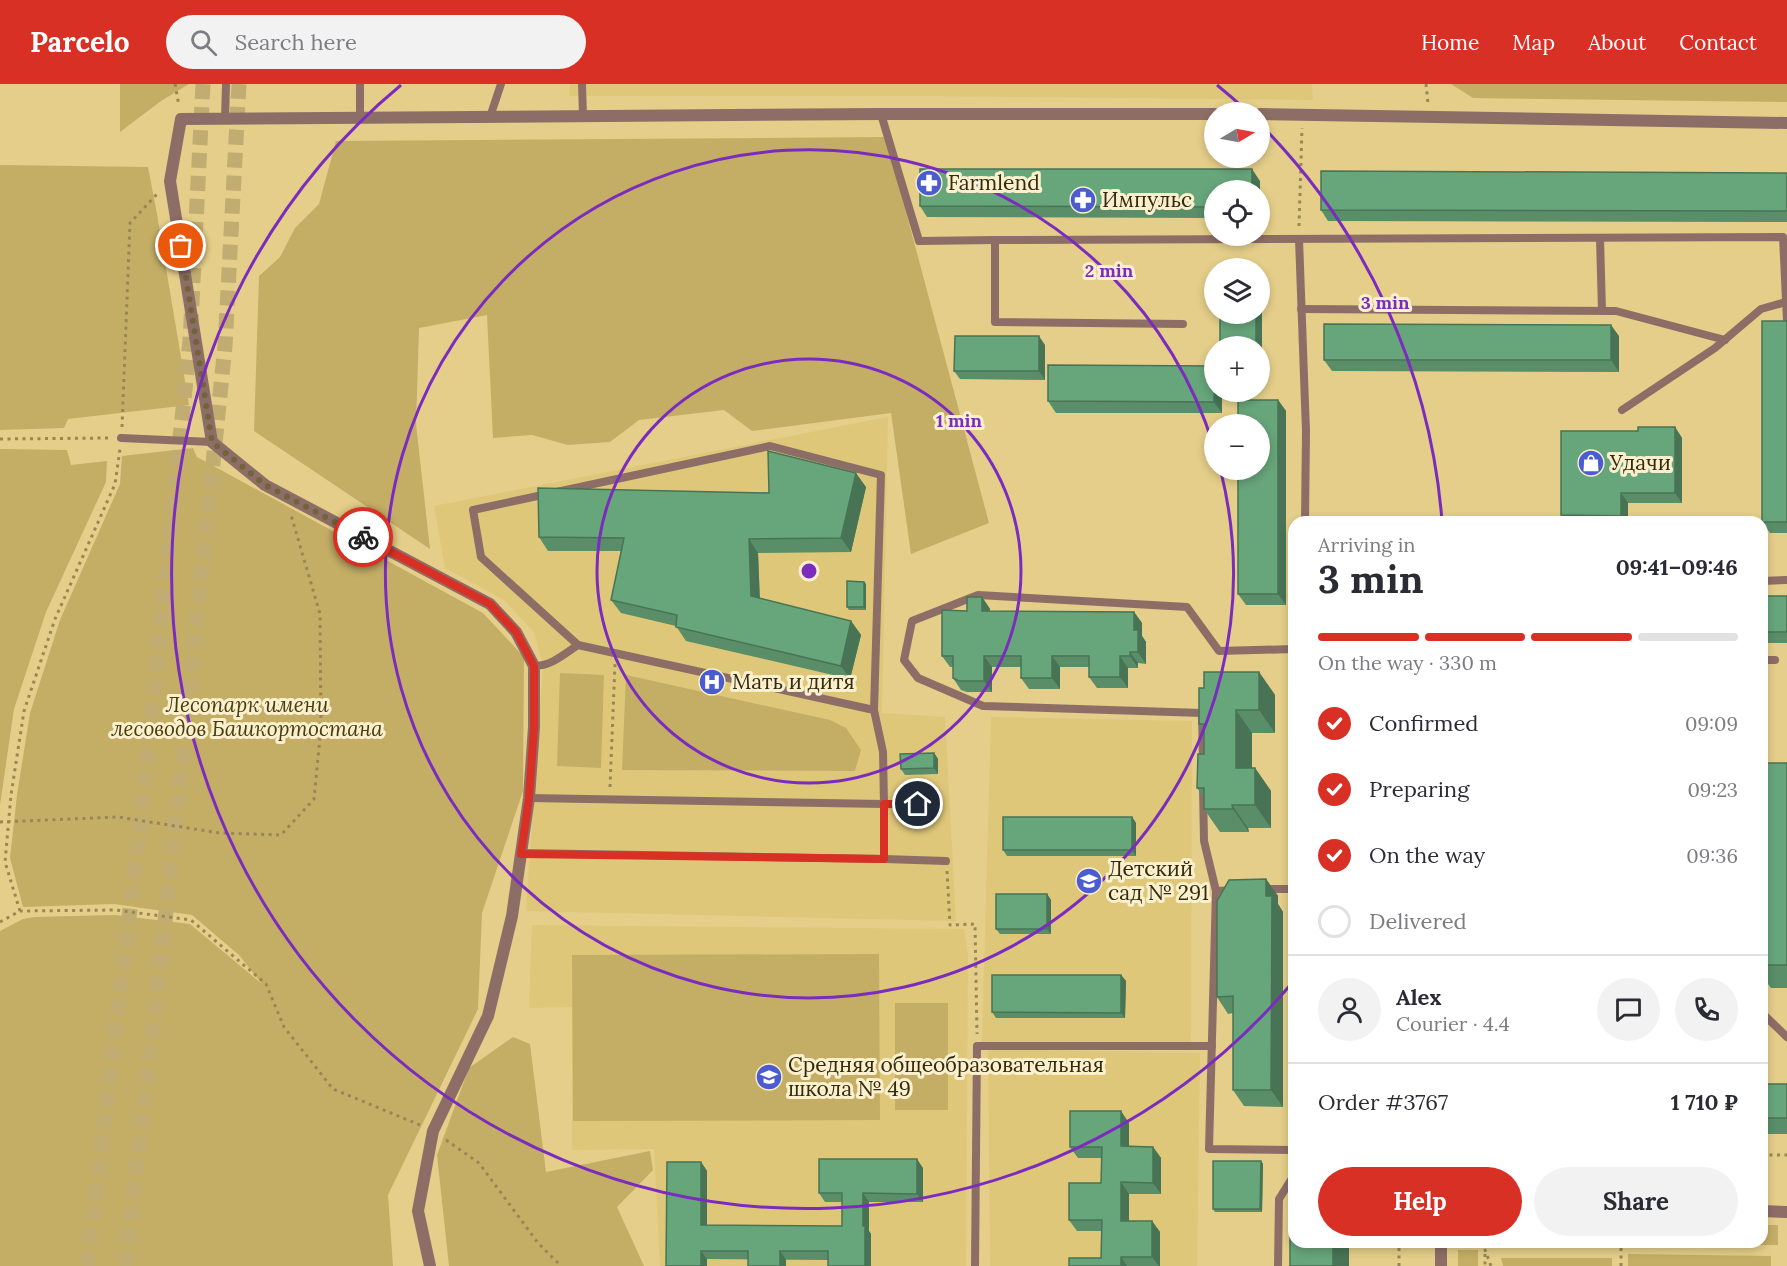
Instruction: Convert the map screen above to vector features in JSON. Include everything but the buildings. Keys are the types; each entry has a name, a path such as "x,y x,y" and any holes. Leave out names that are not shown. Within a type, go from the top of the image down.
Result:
{"street":[{"path":"430,1266 417,1211 433,1131 488,1016 512,916 529,798 534,727 534,666 516,632 490,604 265,485 212,442 170,181 181,119 1204,114"},
{"path":"1270,114 1787,123"},
{"path":"1768,1211 1787,1212"},
{"path":"1441,1248 1441,1266"}],"lane":[{"path":"225,119 226,84"},
{"path":"360,84 360,118"},
{"path":"490,117 501,84"},
{"path":"582,84 583,116"},
{"path":"881,114 919,242 1783,237 1787,320"},
{"path":"1600,238 1602,311"},
{"path":"1299,239 1306,430 1305,516"},
{"path":"995,240 995,322 1183,324"},
{"path":"1622,410 1707,354 1761,309 1786,302"},
{"path":"1301,309 1616,311 1725,340"},
{"path":"121,438 212,442"},
{"path":"874,710 578,645 482,558 473,510 770,446 881,475 874,710 883,752 884,859"},
{"path":"1768,581 1787,580"},
{"path":"1203,771 1202,713 983,706 918,678 904,660 912,621 978,595 1187,606 1219,651 1288,649"},
{"path":"534,666 543,666 553,662 578,645"},
{"path":"1768,660 1775,660"},
{"path":"1203,783 1204,841 1216,891 1209,1149 1288,1150"},
{"path":"529,798 936,805"},
{"path":"521,854 946,861"},
{"path":"1250,890 1288,889"},
{"path":"1216,891 1238,890"},
{"path":"1768,1019 1787,1037"},
{"path":"975,1266 977,1046 1212,1046"},
{"path":"1278,1266 1279,1199 1288,1185"}],"path":[{"path":"175,84 181,119"},
{"path":"1426,84 1430,116"},
{"path":"1299,239 1302,114"},
{"path":"20,911 5,862 24,711 55,619 115,484 121,438 129,223 170,181"},
{"path":"0,439 121,438"},
{"path":"0,822 118,817 220,832 281,835 314,799 321,727 320,614 285,496"},
{"path":"609,800 616,653"},
{"path":"946,861 950,925 975,924 977,1046"},
{"path":"0,922 20,911 116,910 191,920 266,984 284,1027 333,1089 433,1131 479,1162 538,1243 561,1266"},
{"path":"1768,1155 1787,1155"},
{"path":"1399,1248 1399,1266"},
{"path":"1621,1266 1622,1248"},
{"path":"1485,1249 1485,1266"},
{"path":"1485,1249 1491,1266"}],"shaded area":[{"path":"570,84 1312,84 1313,100 931,96 569,96"},
{"name":"Мать и дитя","path":"888,417 882,713 945,717 956,921 526,911 543,666 534,632 504,600 445,568 434,506"},
{"name":"Детский сад № 291","path":"991,717 1192,721 1191,1043 982,1042"},
{"name":"Средняя общеобразовательная школа № 49","path":"532,925 964,929 968,956 966,1266 660,1266 654,1149 572,1150 572,1007 529,1008"},
{"path":"988,1049 1200,1053 1197,1266 990,1266"}],"green space":[{"path":"120,84 189,84 161,101 120,132"},
{"path":"1451,84 1787,84 1787,102 1473,98"},
{"path":"886,137 989,523 911,554 891,413 752,431 724,410 639,420 610,442 568,445 532,435 493,438 487,315 419,328 416,424 430,549 254,431 259,276 280,257 295,228 319,204 336,141"},
{"path":"0,165 148,167 189,405 68,419 64,428 0,430"},
{"name":"Лесопарк имени лесоводов Башкортостана","path":"193,448 197,457 483,613 524,657 523,791 482,913 478,1009 388,1195 393,1266 0,1266 0,931 23,919 35,917 115,915 190,924 262,984 239,955 192,915 114,904 23,907 10,858 30,713 60,620 120,484 122,456"},
{"path":"0,449 67,450 71,465 107,461 106,482 46,612 14,709 0,805"},
{"path":"560,673 604,675 601,768 557,766"},
{"path":"626,675 830,720 846,728 861,750 855,771 622,770"},
{"path":"879,954 880,1120 573,1121 572,955"},
{"path":"895,1003 948,1003 948,1110 895,1110"},
{"path":"513,1037 530,1044 546,1172 650,1151 653,1170 617,1207 644,1266 449,1266 437,1155 469,1068"},
{"path":"1768,1225 1778,1225 1778,1245 1768,1245"},
{"path":"1458,1250 1478,1250 1478,1266 1458,1266"},
{"path":"1628,1254 1771,1256 1771,1266 1628,1266"},
{"path":"1501,1258 1612,1258 1612,1266 1503,1266"}],"tunnel":[{"path":"87,1266 140,826 190,341 203,84"},
{"path":"125,1266 175,835 225,346 239,84"}],"way so far":[{"path":"181,246 212,442 265,485 363,537"}],"place":[{"name":"Farmlend","path":"929,183"},
{"name":"Импульс","path":"1083,200"},
{"name":"Удачи","path":"1591,463"},
{"name":"Мать и дитя","path":"712,682"},
{"name":"Детский сад № 291","path":"1089,881"},
{"name":"Средняя общеобразовательная школа № 49","path":"769,1077"}],"route":[{"path":"363,537 490,604 516,632 534,666 534,727 529,798 521,854 884,859 884,804 918,804"}]}
